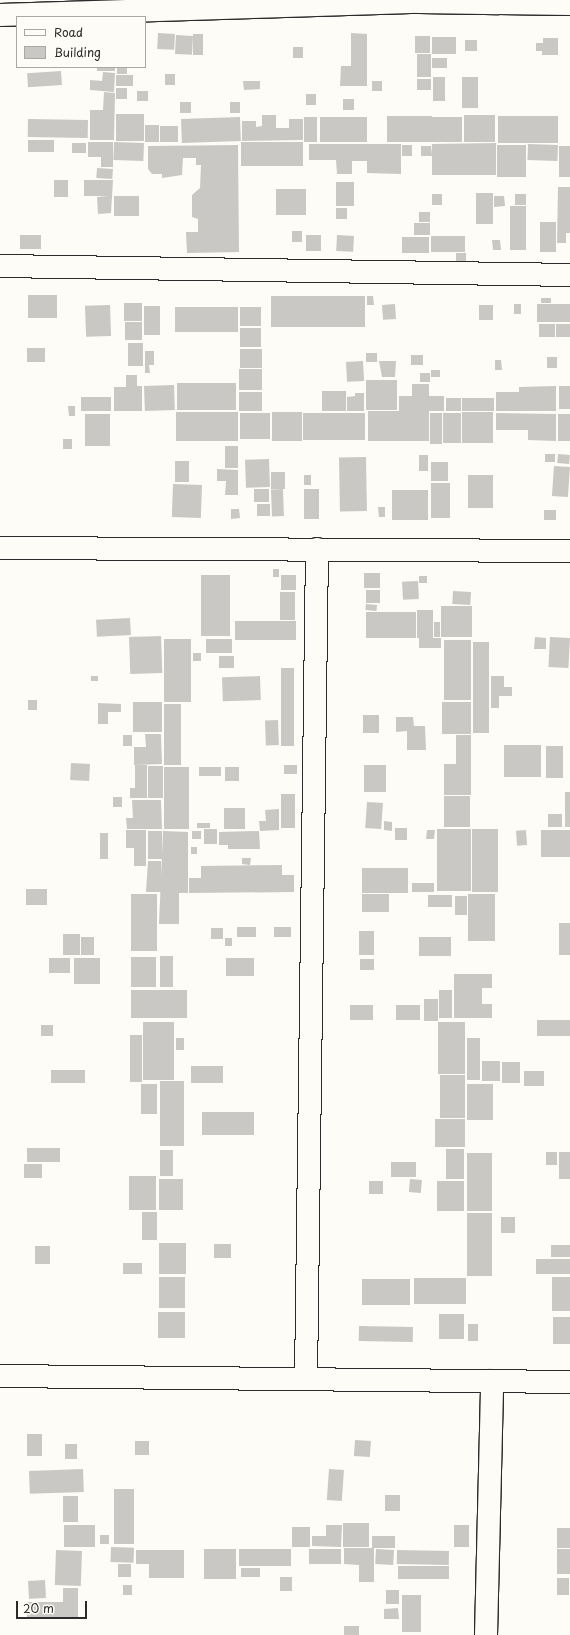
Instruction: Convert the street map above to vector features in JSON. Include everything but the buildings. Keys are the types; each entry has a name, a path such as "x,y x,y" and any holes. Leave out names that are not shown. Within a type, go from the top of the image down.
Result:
{"street":[{"path":"0,15 89,5 418,1 542,2 570,4"},
{"path":"0,266 570,275"},
{"path":"0,548 570,551"},
{"path":"306,1379 317,549"},
{"path":"0,1376 570,1382"},
{"path":"486,1635 492,1381"}]}
